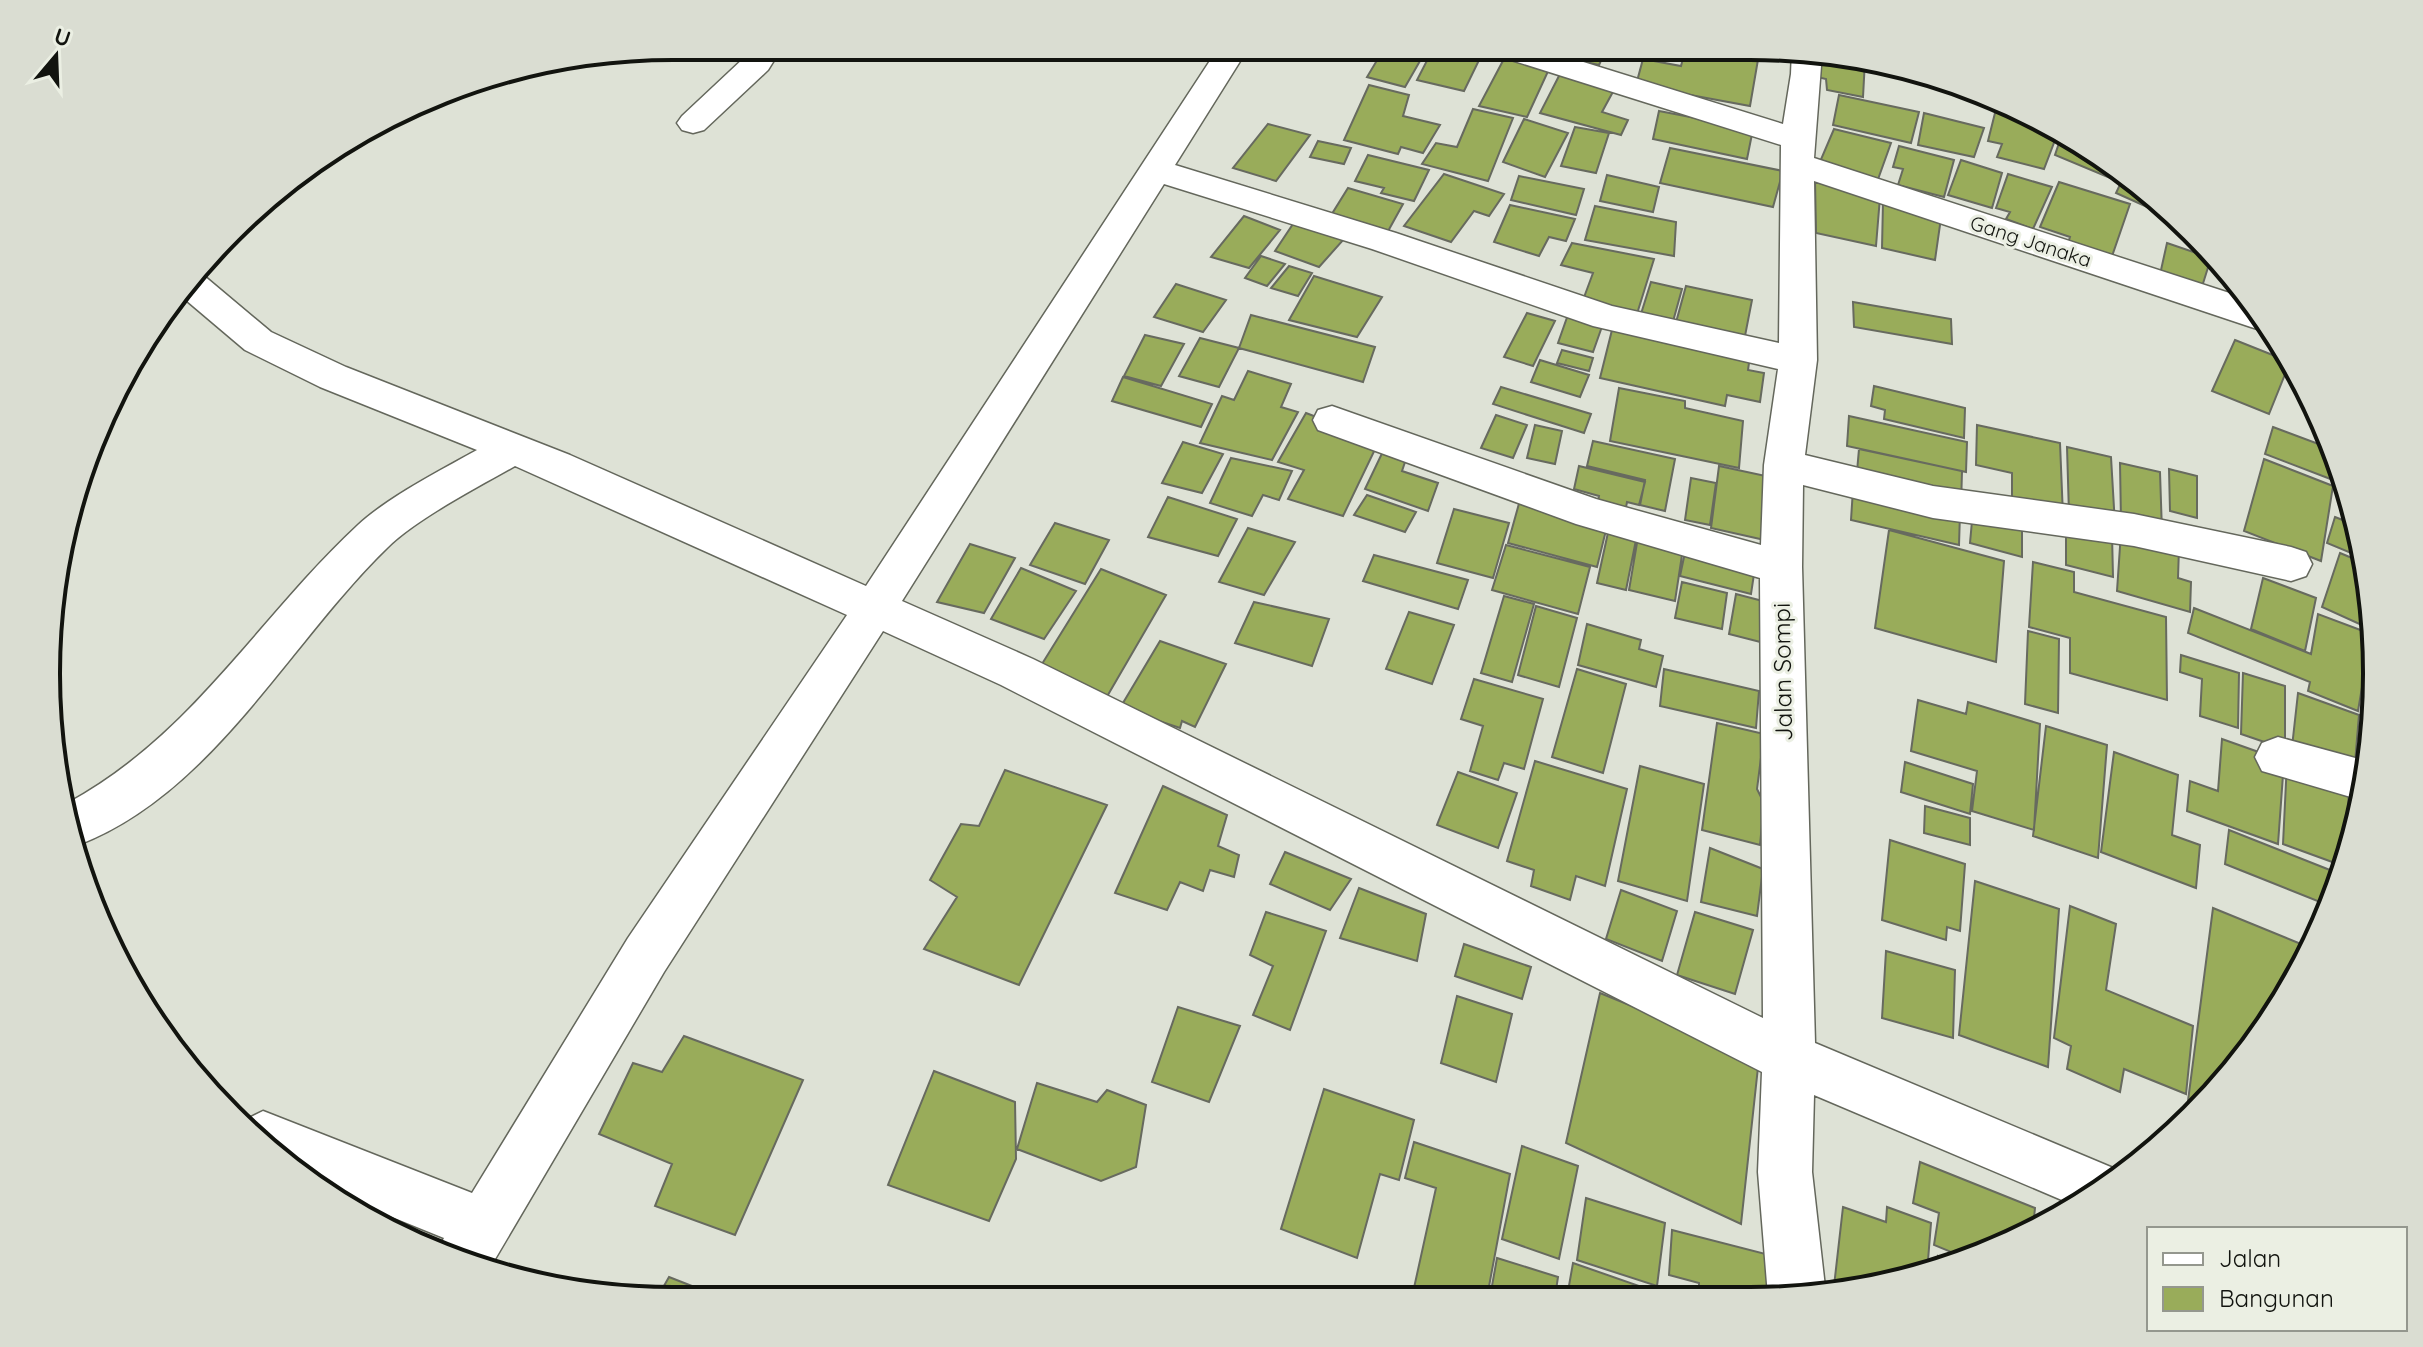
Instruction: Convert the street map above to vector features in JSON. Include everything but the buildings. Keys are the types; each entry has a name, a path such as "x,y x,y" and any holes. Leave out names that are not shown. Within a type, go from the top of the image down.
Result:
{"street":[{"path":"693,123 759,60"},
{"path":"289,1151 473,1244 646,955 875,608 1226,60"},
{"name":"Gang Janaka","path":"1539,60 2244,311"},
{"name":"Jalan Sompi","path":"1796,1285 1785,1172 1789,1058 1781,567 1784,465 1798,360 1797,152 1807,63"},
{"path":"1155,170 1384,241 1606,317 1798,360"},
{"path":"196,289 258,341 333,377 512,449 1017,672 1789,1058 2090,1184"},
{"path":"1332,420 1590,513 1781,567"},
{"path":"79,822 126,795 190,739 268,658 332,578 376,533 454,481 512,449"},
{"path":"1784,465 1933,502 2134,530 2291,564"},
{"path":"2278,757 2354,778"}]}
